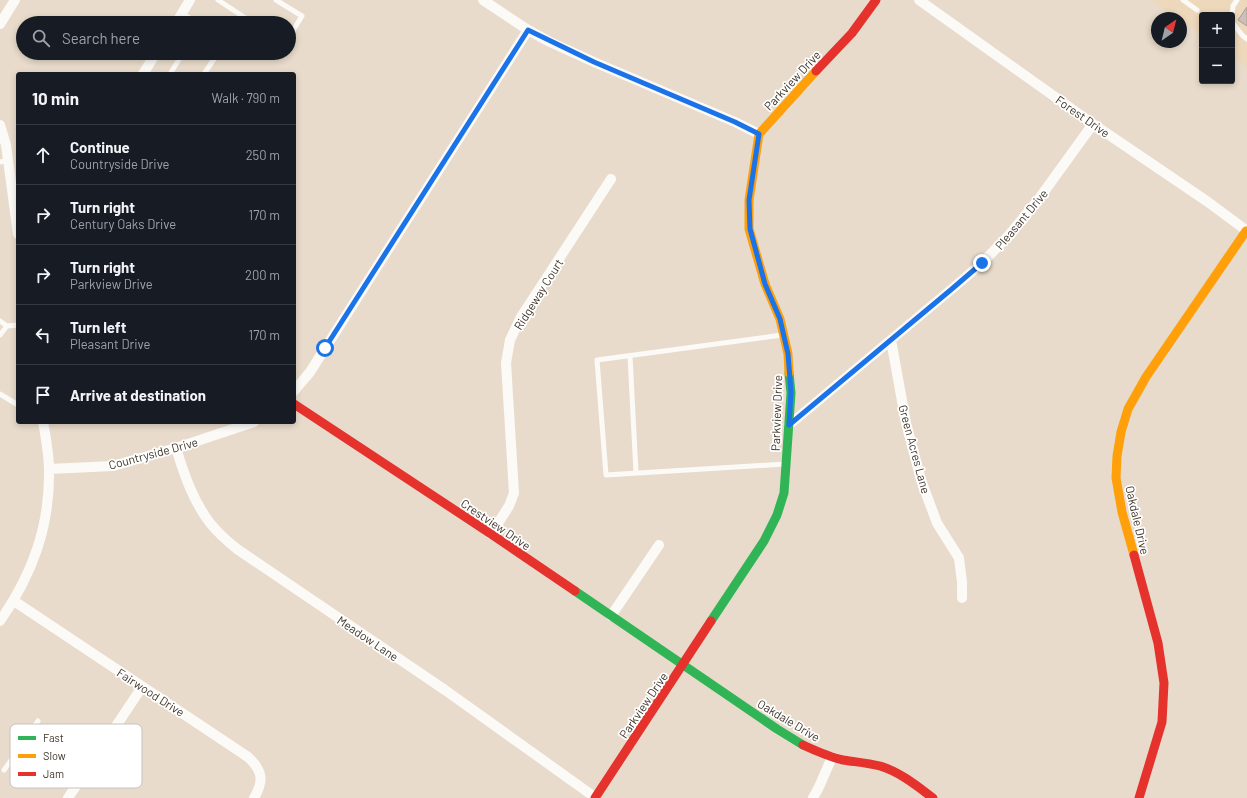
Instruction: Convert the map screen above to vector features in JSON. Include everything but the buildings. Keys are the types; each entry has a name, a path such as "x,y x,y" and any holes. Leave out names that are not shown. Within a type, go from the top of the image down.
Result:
{"street":[{"path":"0,24 15,0"},
{"path":"180,16 190,0"},
{"path":"483,0 528,30 594,62 735,122 759,134"},
{"name":"Parkview Drive","path":"596,798 764,541 778,514 784,493 791,392 788,354 784,334 780,319 765,284 750,229 749,200 759,134 791,97 852,33 876,0"},
{"name":"Forest Drive","path":"919,0 1092,124 1202,198 1246,231"},
{"path":"296,389 310,372 528,30"},
{"path":"144,72 152,60"},
{"name":"Pleasant Drive","path":"789,425 982,263 1009,235 1038,200 1092,124"},
{"path":"0,125 6,145 4,161 14,176 16,205"},
{"name":"Ridgeway Court","path":"491,534 509,506 514,493 513,454 506,371 510,340 521,318 611,180"},
{"name":"Oakdale Drive","path":"1139,798 1162,722 1164,683 1158,643 1122,512 1116,478 1117,456 1121,432 1128,409 1146,377 1246,231"},
{"name":"Green Acres Lane","path":"891,340 906,423 921,480 938,523 959,558 962,598"},
{"name":"Crestview Drive","path":"296,405 491,534 683,666"},
{"path":"0,621 14,601 29,572 37,553 44,528 50,469 43,424"},
{"name":"Countryside Drive","path":"50,469 113,466 176,448 248,424"},
{"name":"Meadow Lane","path":"176,448 190,489 200,508 210,523 236,549 445,690 596,798"},
{"path":"611,616 659,545"},
{"name":"Fairwood Drive","path":"14,601 253,761 259,770 261,780 260,786 254,798"},
{"name":"Oakdale Drive","path":"683,666 777,729 804,745 832,757 880,766 894,772 933,798"},
{"path":"117,724 142,687"},
{"path":"813,798 825,776 832,757"},
{"path":"68,798 75,788"}],"lane":[{"path":"218,0 242,16"},
{"path":"276,0 302,16 296,26"},
{"path":"1183,0 1198,10"},
{"path":"1232,12 1233,6 1237,0"},
{"path":"182,13 186,16"},
{"path":"1235,26 1247,39"},
{"path":"171,72 179,60"},
{"path":"205,72 213,60"},
{"path":"0,321 7,326"},
{"path":"0,335 7,326 16,324"},
{"path":"784,334 597,360 606,475 786,464"},
{"path":"630,356 636,473"},
{"path":"0,394 16,404"},
{"path":"4,770 10,762"}],"shaded area":[{"path":"1152,0 1247,0 1247,67 1235,58 1235,12 1199,12 1199,33 1187,24 1187,12 1169,12"}],"traffic: fast":[{"path":"711,621 764,541 777,515 784,493 791,393 789,373"},
{"path":"575,591 777,729 803,745"}],"traffic: slow":[{"path":"789,373 788,354 780,319 765,284 749,229 749,200 759,134 816,71"},
{"path":"1134,555 1122,512 1116,478 1117,456 1121,432 1128,409 1146,377 1246,231"}],"traffic: jam":[{"path":"816,71 852,33 876,0"},
{"path":"296,405 575,591"},
{"path":"1134,555 1158,643 1164,683 1162,722 1139,798"},
{"path":"595,798 711,621"},
{"path":"803,745 838,759 880,766 908,780 933,798"}],"route":[{"path":"325,348 528,30 594,62 735,122 759,134 749,200 750,229 765,284 780,319 788,354 791,392 789,425 982,263"}]}
